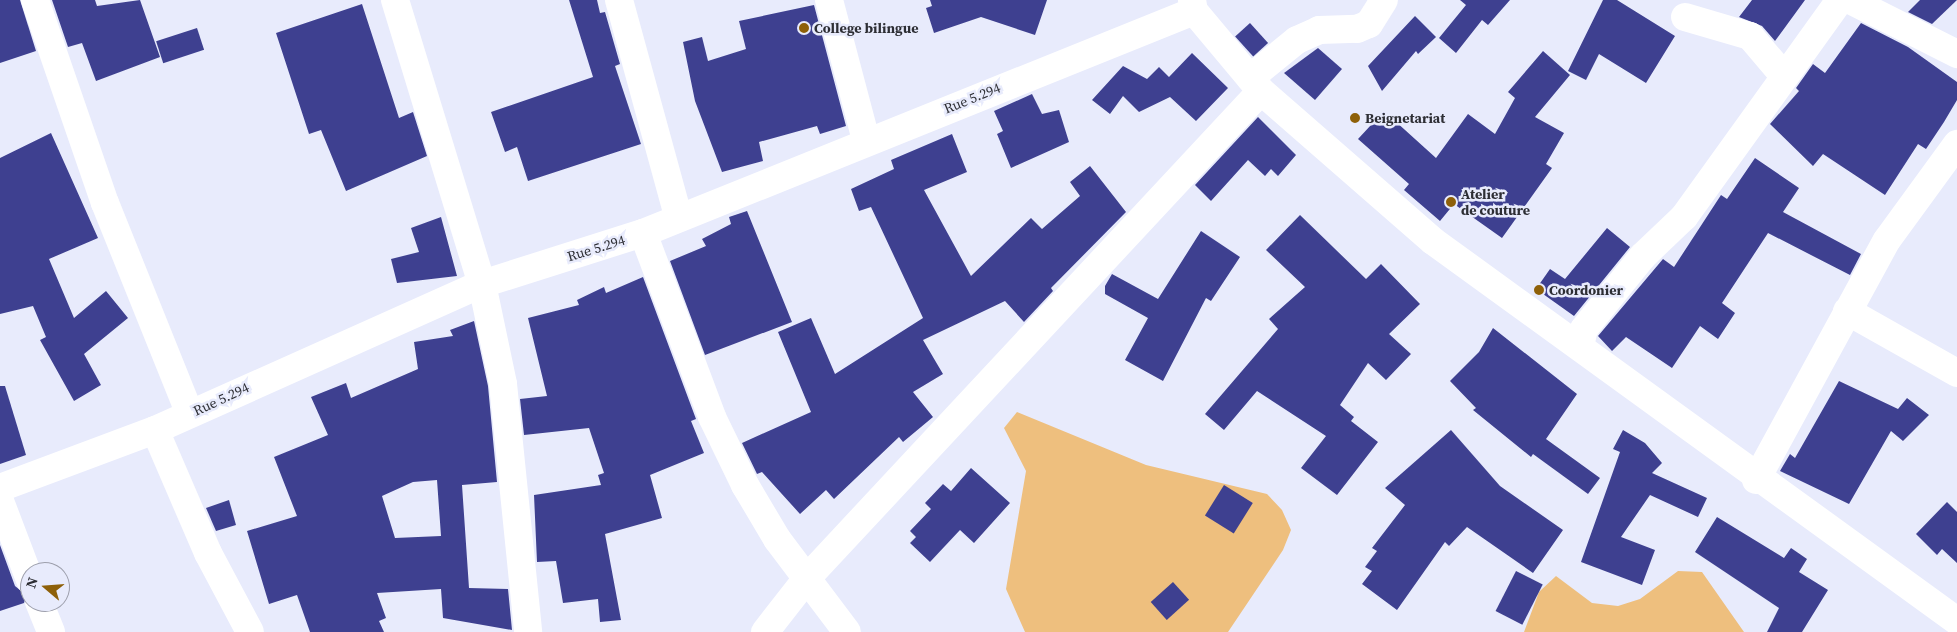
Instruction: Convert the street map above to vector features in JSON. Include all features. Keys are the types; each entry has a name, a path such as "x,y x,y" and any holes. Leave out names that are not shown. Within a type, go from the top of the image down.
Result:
{"street":[{"path":"35,0 106,203 190,414"},
{"path":"395,0 482,284 505,402 528,632"},
{"path":"619,0 678,216"},
{"path":"829,0 866,140"},
{"path":"765,632 808,577 1297,40 1319,30 1357,29 1369,24 1384,0"},
{"path":"1580,346 1584,329 1643,256 1684,218 1840,0"},
{"path":"1850,0 1957,54"},
{"path":"1193,5 1255,84 1433,241 1580,346 1756,480 1957,621"},
{"name":"Rue 5.294","path":"0,488 155,430 482,284 643,233 678,216 1193,5"},
{"path":"1685,17 1750,36 1784,76"},
{"path":"1756,480 1847,311 1912,202 1957,144"},
{"path":"643,233 721,434 777,539 808,577 847,632"},
{"path":"1847,311 1957,373"},
{"path":"155,430 208,552 250,632"},
{"path":"0,501 23,562"},
{"path":"43,612 51,632"}],"shaded area":[{"path":"1017,412 1146,465 1267,494 1282,510 1291,530 1283,550 1228,632 1025,632 1006,589 1026,471 1004,428"},
{"path":"1678,571 1702,572 1744,632 1524,632 1539,592 1556,576 1592,603 1618,606 1640,599"}],"building":[{"path":"0,0 20,0 36,51 0,63"},
{"path":"52,0 95,0 97,6 140,0 160,57 96,81 82,43 68,47"},
{"path":"569,0 597,0 600,13 605,12 620,64 615,66 641,144 528,181 517,147 505,152 491,112 593,77"},
{"path":"930,0 1047,0 1035,35 981,17 934,33 926,8 932,6"},
{"path":"1460,0 1510,0 1488,25 1482,20 1456,53 1439,38 1466,5"},
{"path":"1603,0 1617,0 1675,36 1646,83 1599,54 1586,80 1568,71"},
{"path":"1752,0 1805,0 1775,41 1762,26 1739,17"},
{"path":"1920,0 1957,0 1932,24 1908,12"},
{"path":"362,4 399,118 413,112 427,156 346,191 321,130 309,134 276,33"},
{"path":"814,5 846,126 820,134 817,126 759,142 763,161 722,172 695,101 683,42 702,37 708,61 746,49 739,21"},
{"path":"1415,16 1436,37 1418,54 1416,51 1382,91 1368,66"},
{"path":"1250,23 1268,43 1253,56 1235,36"},
{"path":"1861,23 1908,47 1957,82 1957,100 1944,122 1926,149 1918,144 1885,195 1823,154 1813,166 1770,124 1799,91 1796,88 1813,64 1825,73"},
{"path":"197,28 204,50 163,63 156,41"},
{"path":"1318,48 1342,69 1315,100 1284,73"},
{"path":"1543,51 1570,75 1535,117 1564,133 1546,164 1552,168 1502,238 1454,204 1440,221 1404,190 1409,184 1358,139 1384,111 1436,158 1468,114 1495,134 1515,98 1508,92"},
{"path":"1192,53 1228,88 1196,121 1170,97 1139,112 1123,96 1110,114 1092,100 1123,66 1147,79 1159,67 1169,77"},
{"path":"1032,94 1042,114 1059,110 1069,142 1011,168 997,134 1003,131 994,111"},
{"path":"1258,117 1296,155 1278,176 1271,169 1265,176 1248,160 1211,201 1195,185"},
{"path":"51,133 98,238 49,259 74,318 106,291 128,318 84,354 101,385 74,401 40,340 46,337 33,306 0,314 0,158"},
{"path":"952,134 967,172 924,190 971,276 1031,218 1042,229 1080,196 1070,182 1090,166 1126,212 1051,288 1053,291 1024,322 1005,301 923,340 943,374 913,392 933,417 903,442 899,437 834,499 826,490 800,514 762,472 757,474 742,443 811,412 778,332 811,318 835,374 923,318 871,207 859,211 851,189 894,169 891,160"},
{"path":"1755,158 1799,188 1783,212 1861,254 1850,275 1768,233 1722,303 1735,313 1718,339 1700,326 1672,368 1626,337 1612,351 1598,336 1663,259 1674,267 1721,195 1727,199"},
{"path":"747,211 792,322 705,355 670,261 706,246 702,239 731,224 729,217"},
{"path":"1300,215 1366,279 1381,264 1420,304 1389,334 1411,354 1386,380 1368,363 1340,405 1354,417 1351,421 1378,442 1337,495 1301,468 1326,436 1257,391 1224,430 1205,414 1278,329 1269,319 1305,287 1266,250"},
{"path":"441,217 457,276 397,283 391,259 419,252 411,228"},
{"path":"1607,228 1630,247 1574,316 1536,289 1550,269 1565,279"},
{"path":"1201,231 1240,257 1211,301 1206,298 1163,381 1125,360 1148,318 1105,294 1105,286 1112,274 1158,299"},
{"path":"643,277 696,419 691,421 704,453 650,475 662,518 605,534 621,620 600,622 598,599 563,603 556,561 537,562 534,495 601,485 598,475 604,473 589,428 524,435 520,399 547,396 528,318 579,305 577,300 604,287 606,293"},
{"path":"474,321 488,386 497,482 462,485 469,588 508,589 512,630 443,618 441,589 377,593 386,618 379,621 384,632 310,632 297,595 269,604 247,531 297,516 274,457 328,435 311,397 346,383 351,398 418,369 414,342 453,336 450,330","holes":["437,480 441,536 395,538 382,496 413,482"]},
{"path":"1493,328 1577,394 1546,439 1600,478 1588,494 1533,454 1531,457 1473,410 1476,408 1450,381 1479,352"},
{"path":"1839,381 1898,409 1907,398 1929,415 1903,441 1891,431 1849,504 1780,471 1790,454 1795,458"},
{"path":"0,386 5,386 26,455 0,464"},
{"path":"1451,430 1500,486 1563,530 1533,573 1467,527 1449,546 1445,542 1397,610 1362,584 1372,571 1365,567 1377,551 1372,548 1405,505 1385,488"},
{"path":"1623,430 1645,443 1662,463 1652,473 1707,498 1698,517 1650,495 1621,537 1655,550 1642,585 1581,562 1620,452 1613,449"},
{"path":"971,468 1010,503 974,543 960,530 930,562 910,543 916,537 910,531 931,509 925,503 943,484 951,491"},
{"path":"1224,485 1253,503 1234,534 1205,516"},
{"path":"229,500 236,525 216,531 206,508"},
{"path":"1947,502 1957,512 1957,563 1942,549 1937,555 1916,534"},
{"path":"1717,517 1784,558 1791,548 1807,559 1799,572 1828,590 1802,632 1767,632 1779,608 1695,552"},
{"path":"0,545 15,586 20,590 20,604 0,611"},
{"path":"1516,571 1543,585 1522,625 1496,611"},
{"path":"1173,582 1189,600 1167,620 1151,602"}],"place":[{"name":"College bilingue","path":"804,28"},
{"name":"Beignetariat","path":"1355,118"},
{"name":"Atelier de couture","path":"1451,202"},
{"name":"Coordonier","path":"1539,290"}]}
